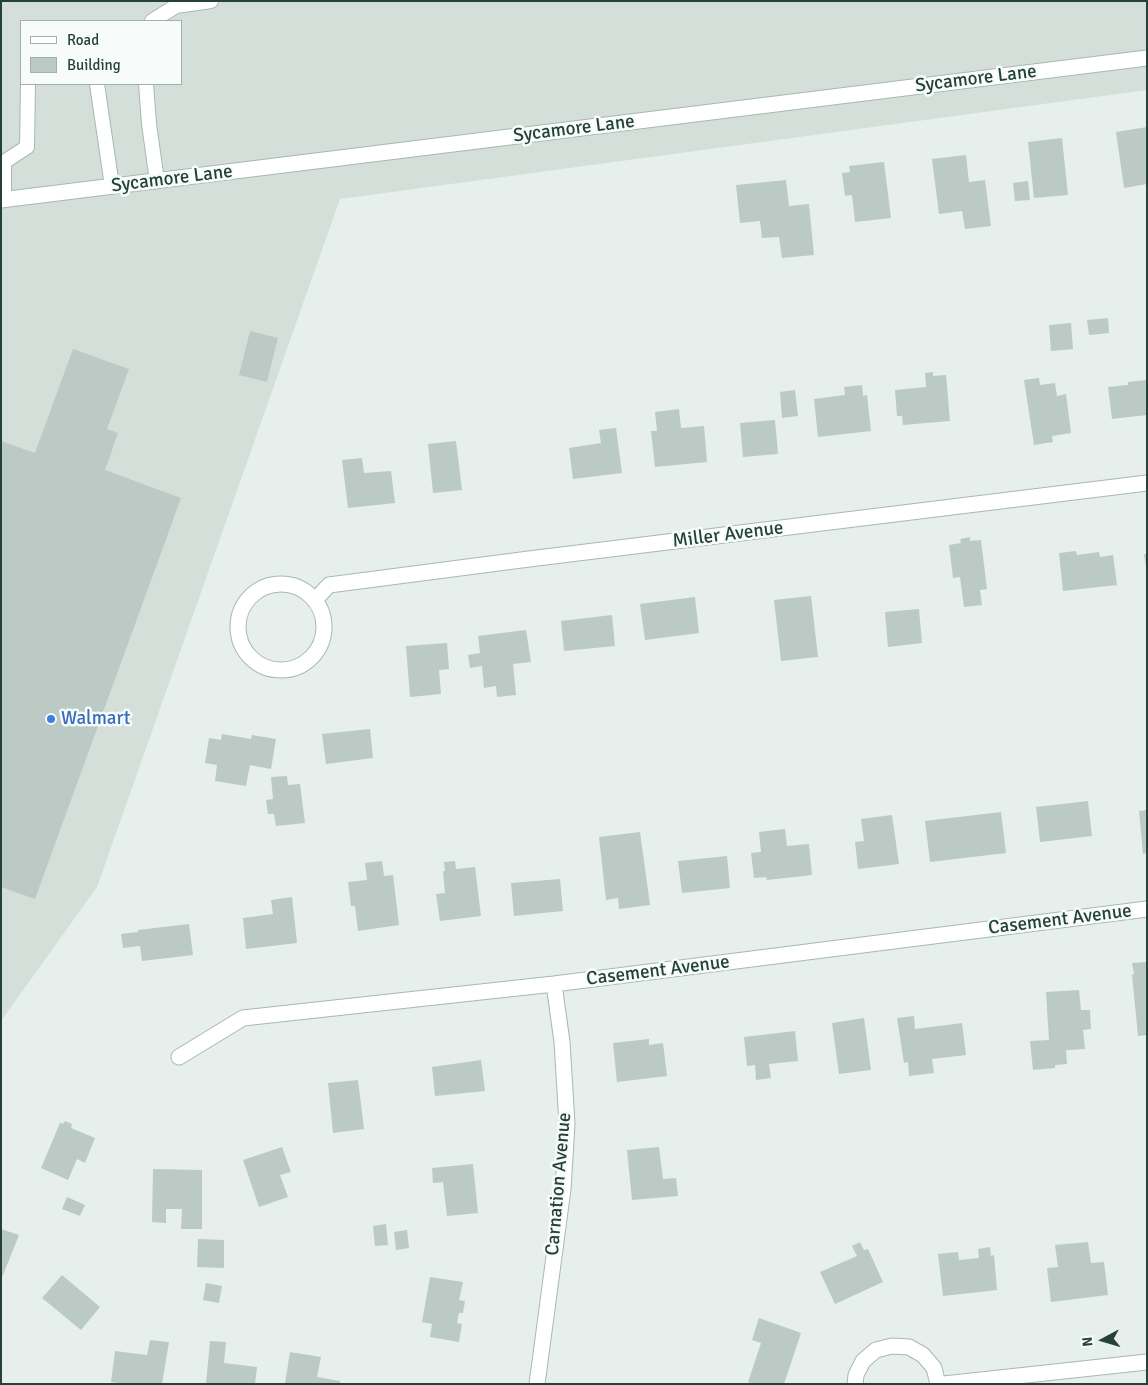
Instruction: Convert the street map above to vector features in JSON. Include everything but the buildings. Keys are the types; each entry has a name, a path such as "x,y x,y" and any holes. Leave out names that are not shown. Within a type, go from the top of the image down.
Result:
{"street":[{"name":"Sycamore Lane","path":"2,200 1147,58"},
{"name":"Miller Avenue","path":"315,600 329,585 1147,484"},
{"path":"281,584 300,588 315,600 324,618 324,637 315,654 300,667 281,671 262,667 247,655 238,637 238,618 247,600 262,588 281,584"},
{"name":"Casement Avenue","path":"179,1057 243,1018 554,984 1147,908"},
{"name":"Carnation Avenue","path":"537,1384 563,1189 567,1124 562,1042 554,984"},
{"path":"855,1384 856,1375 864,1361 876,1350 892,1346 909,1347 923,1355 934,1368 938,1384"},
{"path":"944,1384 1147,1362"}],"lane":[{"path":"154,20 176,6 210,1"},
{"path":"2,200 2,162 27,147 28,85"},
{"path":"97,85 112,186"},
{"path":"146,85 148,124 156,181"}],"shaded area":[{"path":"1,1 1147,1 1147,90 340,199 97,887 1,1021"}],"place":[{"name":"Walmart","path":"51,719"}]}
